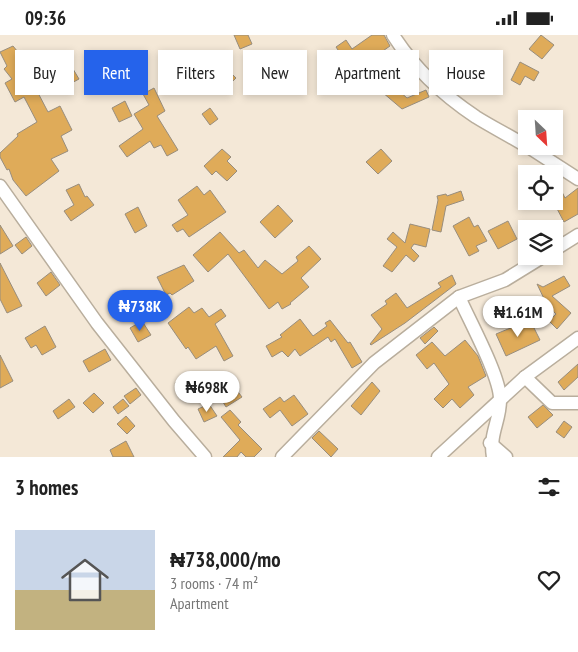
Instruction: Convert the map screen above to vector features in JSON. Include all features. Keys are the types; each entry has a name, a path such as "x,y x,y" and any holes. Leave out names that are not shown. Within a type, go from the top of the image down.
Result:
{"street":[{"path":"393,35 408,58 439,89 476,117 518,141"},
{"path":"540,155 578,179"},
{"path":"0,186 97,323 174,421 205,457"},
{"path":"563,244 578,235"},
{"path":"282,457 374,363 459,297 505,280 529,265"},
{"path":"459,297 498,385 500,401 490,443 492,457"},
{"path":"438,457 525,377 578,338"},
{"path":"525,377 552,403 578,403"},
{"path":"490,443 506,457"}],"building":[{"path":"234,35 248,35 252,44 240,49"},
{"path":"372,35 384,35 390,46 384,50 338,50 336,47 346,40 352,49"},
{"path":"541,35 554,45 542,59 529,49"},
{"path":"13,46 16,50 15,95 39,95 48,112 60,106 72,130 61,136 68,151 51,159 59,171 26,196 13,180 9,169 7,170 0,157 0,153 18,136 17,134 37,122 24,97 15,102 5,83 12,79 4,69 7,66 0,52"},
{"path":"520,62 539,72 534,81 525,76 520,85 511,80"},
{"path":"74,71 79,79 74,82"},
{"path":"154,88 165,111 157,116 178,150 167,156 161,145 154,148 150,141 127,157 119,146 143,129 134,114 149,105 144,95 148,95 148,91"},
{"path":"426,90 429,97 402,109 386,95 404,95 407,98 419,95 419,93"},
{"path":"125,101 132,116 119,122 112,108"},
{"path":"210,108 218,119 210,125 202,114"},
{"path":"222,149 231,157 227,161 237,171 227,181 216,171 212,175 204,166"},
{"path":"381,149 392,161 378,174 366,162"},
{"path":"79,184 85,197 87,196 94,205 71,221 64,211 74,205 66,190"},
{"path":"197,186 204,195 210,190 226,212 189,237 183,229 177,232 172,225 188,215 178,200"},
{"path":"578,188 578,214 564,222 558,210 563,210 563,194 565,198"},
{"path":"461,191 464,200 446,206 441,232 432,230 438,200 437,196 446,194 447,196"},
{"path":"278,205 293,221 275,238 260,222"},
{"path":"138,207 147,226 135,233 125,214"},
{"path":"469,217 474,227 478,225 487,241 476,246 479,251 469,256 453,226"},
{"path":"508,221 517,239 498,249 488,231"},
{"path":"410,224 430,229 426,247 414,244 411,248 419,256 414,262 406,255 392,272 383,266 397,247 387,239 393,232 405,243"},
{"path":"0,225 13,246 0,254"},
{"path":"220,232 239,253 244,250 258,268 265,260 282,274 298,261 296,257 309,246 321,259 301,278 309,287 291,304 282,309 278,302 269,309 228,254 208,272 193,255"},
{"path":"26,237 32,246 22,254 15,245"},
{"path":"0,263 22,306 7,313 0,299"},
{"path":"184,265 194,281 172,295 170,293 166,295 157,277"},
{"path":"51,272 60,285 46,296 37,283"},
{"path":"452,275 456,284 405,323 370,344 382,329 371,315 387,304 385,301 396,293 407,308 441,287 438,283"},
{"path":"564,276 570,286 552,296 571,313 557,329 549,321 556,314 547,305 537,284 543,287"},
{"path":"189,307 194,313 202,308 209,317 221,309 226,316 215,324 233,356 224,361 216,346 196,359 188,347 186,349 168,323"},
{"path":"300,319 313,336 327,326 325,323 330,320 348,343 350,342 362,362 352,368 335,339 331,342 328,337 300,356 295,349 288,357 282,351 272,357 266,346 282,337 280,335"},
{"path":"530,320 540,340 506,356 496,334"},
{"path":"142,321 151,335 138,342 130,328"},
{"path":"45,326 56,347 42,355 36,345 31,348 25,338"},
{"path":"434,327 438,331 425,344 420,338"},
{"path":"465,340 478,356 486,376 468,387 474,395 460,408 452,399 443,408 434,399 449,384 434,363 427,369 416,355 432,342 445,356"},
{"path":"105,349 111,360 89,372 83,361"},
{"path":"0,355 13,381 0,388"},
{"path":"578,364 578,377 564,390 558,382"},
{"path":"186,375 193,384 182,392 175,383"},
{"path":"229,380 242,397 226,407 215,389"},
{"path":"372,382 380,391 361,415 351,406"},
{"path":"136,388 141,395 130,404 124,396"},
{"path":"94,393 104,403 93,413 83,403"},
{"path":"294,395 308,414 292,426 280,410 270,418 263,409 280,397 284,402"},
{"path":"69,399 75,407 58,419 53,411"},
{"path":"123,399 129,406 118,414 113,407"},
{"path":"209,404 217,416 204,422 198,409"},
{"path":"543,405 553,415 537,428 528,417"},
{"path":"230,410 241,422 238,425 262,449 254,457 246,457 241,452 237,457 223,457 240,440 221,417"},
{"path":"126,416 135,426 127,434 117,424"},
{"path":"564,421 572,427 564,438 556,432"},
{"path":"319,431 338,449 331,457 312,438"},
{"path":"126,441 134,457 113,457 110,450"}]}
